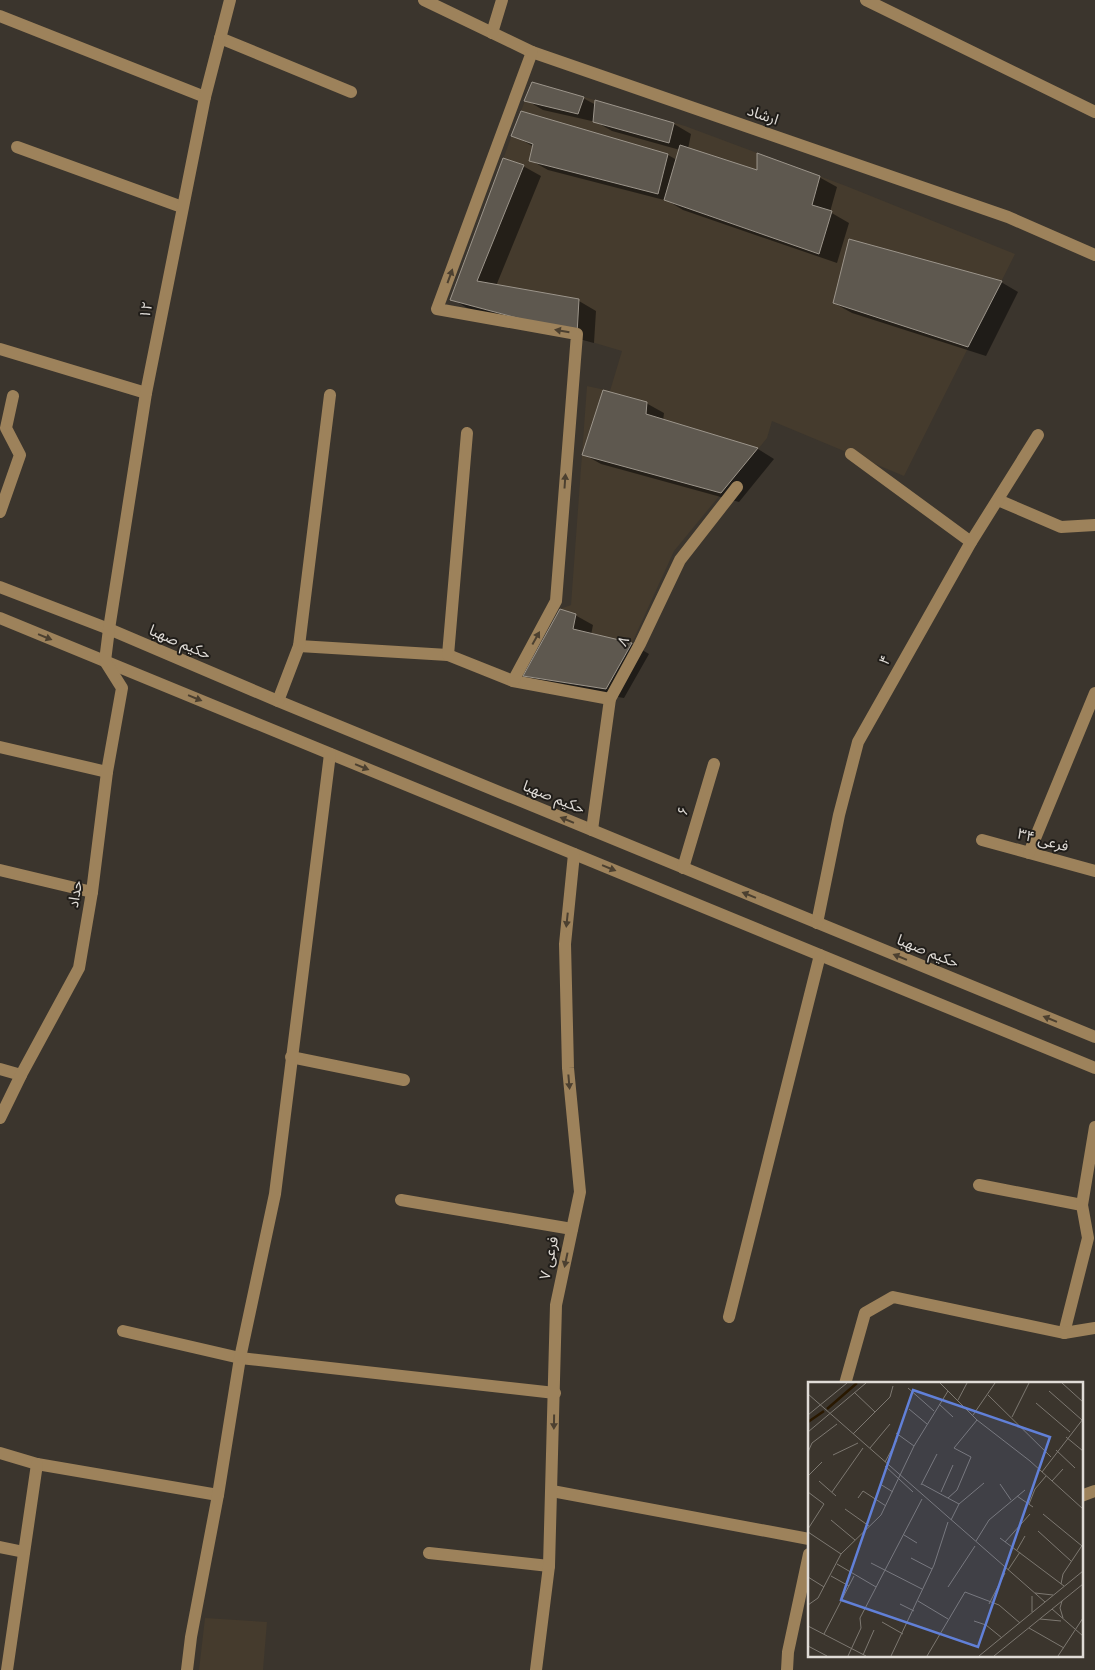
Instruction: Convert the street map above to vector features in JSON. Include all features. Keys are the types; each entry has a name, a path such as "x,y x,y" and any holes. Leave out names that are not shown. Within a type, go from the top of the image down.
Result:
{"street":[{"name":"۱۲","path":"105,662 146,393 205,97 230,0"},
{"name":"ارشاد","path":"424,0 532,52 1008,217 1095,255"},
{"path":"492,32 502,0"},
{"path":"866,0 1095,112"},
{"path":"0,16 205,97"},
{"path":"220,38 351,92"},
{"path":"512,681 556,601 577,334 437,309 532,52"},
{"path":"17,147 182,207"},
{"path":"0,349 146,393"},
{"path":"278,702 299,646 330,395"},
{"path":"0,512 20,455 6,428 12,396"},
{"path":"448,654 467,433"},
{"name":"۴","path":"817,923 839,815 858,742 971,542 1038,435"},
{"path":"851,454 971,542"},
{"name":"۸","path":"592,830 610,698 640,644 680,560 737,488"},
{"path":"998,500 1061,527 1095,525"},
{"name":"حکیم صهبا","path":"0,587 109,629 278,702 1095,1037"},
{"path":"0,618 1095,1068"},
{"path":"299,646 448,654 512,681 610,698"},
{"name":"حداد","path":"0,1118 79,968 92,892 107,772 122,688 105,662"},
{"path":"1028,853 1095,693"},
{"path":"0,747 107,772"},
{"path":"188,1670 191,1637 218,1495 240,1358 274,1194 330,754"},
{"name":"۶","path":"683,868 714,764"},
{"name":"فرعی ۳۴","path":"982,840 1095,871"},
{"name":"فرعی ۷","path":"536,1670 549,1566 556,1305 580,1192 568,1068 565,944 574,854"},
{"path":"0,870 92,892"},
{"path":"730,1317 820,955"},
{"path":"291,1057 404,1080"},
{"path":"0,1069 21,1075"},
{"path":"1064,1333 1088,1238 1082,1205 1095,1128"},
{"path":"979,1185 1082,1205"},
{"path":"401,1200 572,1229"},
{"path":"846,1382 865,1313 893,1296 1064,1333 1095,1328"},
{"path":"123,1331 240,1358 555,1393"},
{"path":"0,1453 37,1464 218,1495"},
{"path":"7,1670 37,1464"},
{"path":"552,1490 808,1539"},
{"path":"1082,1496 1095,1491"},
{"path":"0,1547 24,1552"},
{"path":"429,1553 549,1566"},
{"path":"787,1670 788,1652 806,1578 808,1562"}],"shaded area":[{"path":"532,82 685,126 846,186 1015,254 904,476 772,421 767,438 674,551 632,643 606,689 523,676 560,609 571,605 587,386 610,391 622,351 450,300"},
{"path":"205,1618 267,1622 263,1670 199,1670"}],"building":[{"path":"532,82 584,97 578,114 524,101"},
{"path":"595,100 674,123 669,143 593,122"},
{"path":"521,111 668,154 658,194 529,161 533,144 511,136"},
{"path":"680,145 757,170 757,153 820,176 812,205 832,211 819,254 664,200"},
{"path":"503,158 524,165 477,281 579,299 577,334 450,300"},
{"path":"849,239 1002,281 968,347 833,303"},
{"path":"603,390 647,402 646,414 758,448 721,493 582,455"},
{"path":"560,609 576,614 573,629 632,643 606,689 523,676"}]}
